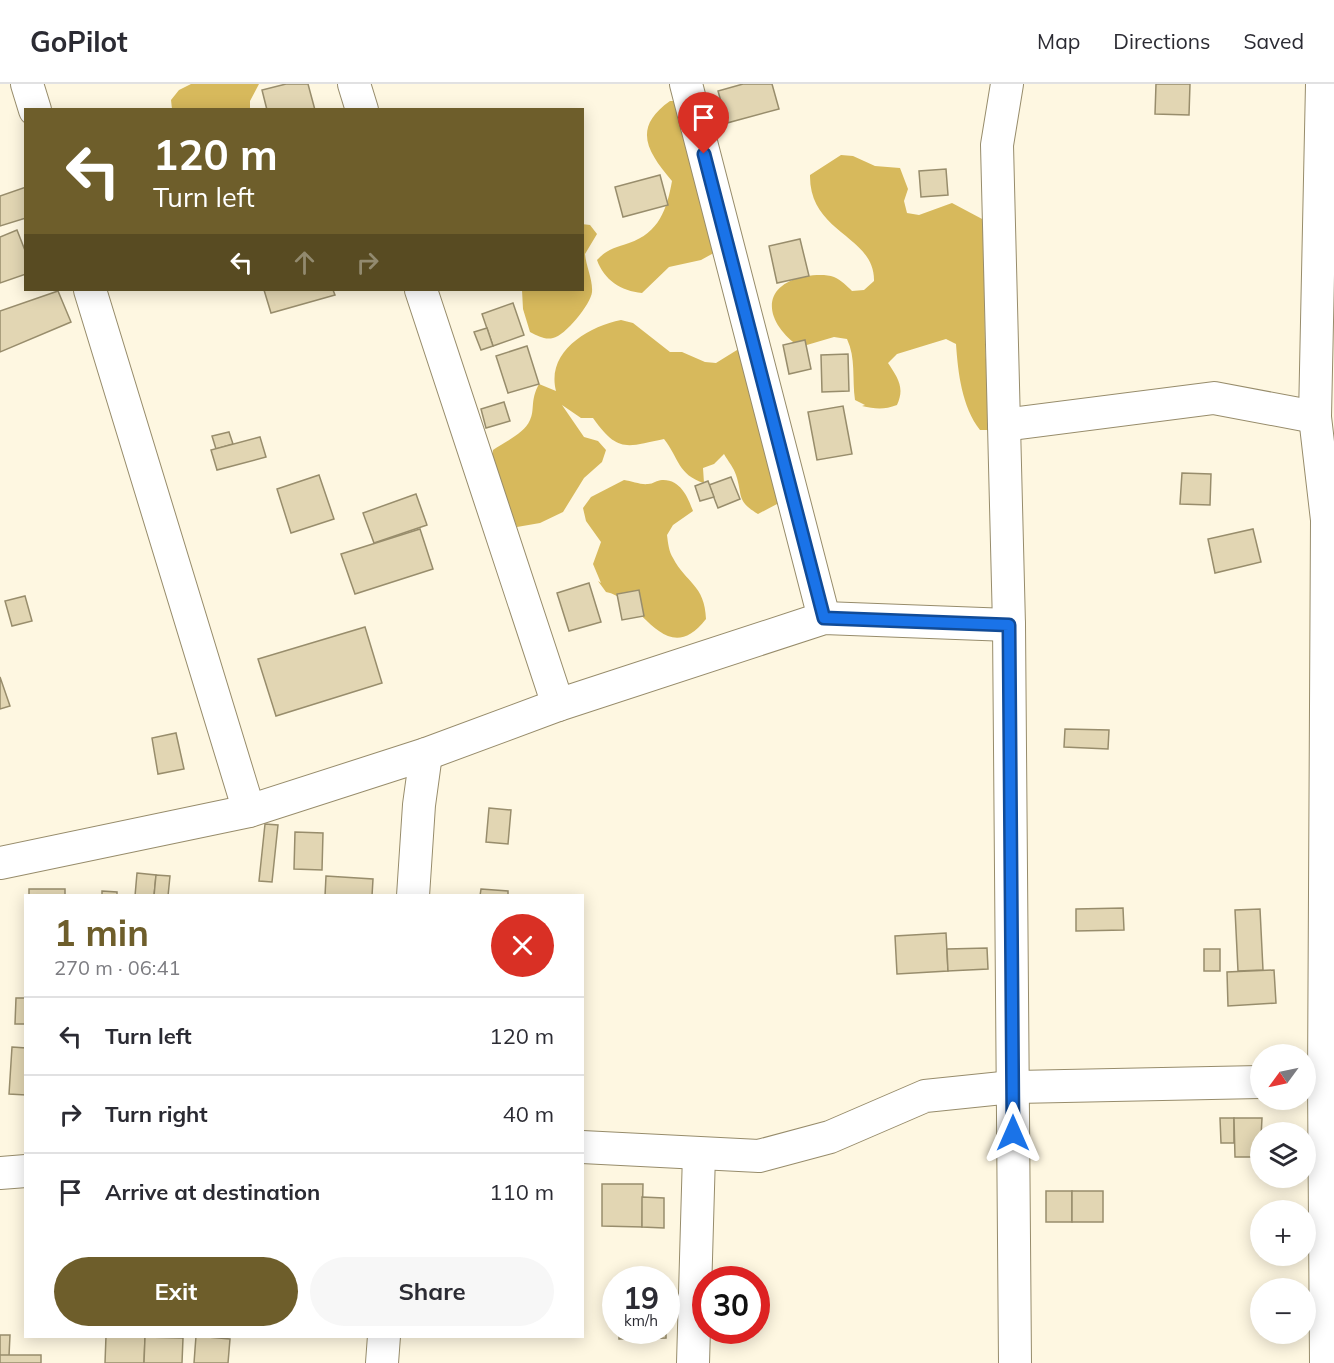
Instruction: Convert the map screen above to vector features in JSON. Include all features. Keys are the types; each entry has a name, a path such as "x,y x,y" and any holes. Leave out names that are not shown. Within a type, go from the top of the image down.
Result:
{"street":[{"path":"27,84 34,108"},
{"path":"354,84 361,108"},
{"path":"686,84 824,618"},
{"path":"1007,84 997,145 1009,625 1015,1363"},
{"path":"1322,84 1315,417 1330,520 1321,1081 1326,1363"},
{"path":"90,291 249,811"},
{"path":"421,291 558,705"},
{"path":"1004,424 1214,398 1315,417"},
{"path":"0,863 249,811 426,754 558,705 824,618 1009,625"},
{"path":"413,894 419,805 426,754"},
{"path":"584,1147 759,1156 830,1137 925,1096 1012,1087 1250,1082"},
{"path":"693,1363 699,1154"},
{"path":"0,1173 24,1171"},
{"path":"382,1363 384,1338"}],"shaded area":[{"path":"191,84 259,84 250,101 250,108 172,108 171,100 179,90"},
{"path":"670,101 682,101 721,249 701,260 669,267 642,293 634,292 620,287 609,279 597,260 608,251 639,239 648,233 660,219 672,181 650,150 647,130 658,111"},
{"path":"841,155 853,156 875,166 900,168 908,189 904,201 907,213 919,215 952,203 984,220 985,348 992,430 980,430 974,421 962,389 956,344 946,339 897,354 888,363 899,383 900,393 897,405 875,408 862,406 865,405 855,400 853,361 847,339 834,337 800,347 780,328 772,307 774,297 780,288 790,281 806,276 828,275 839,280 852,291 864,290 874,281 871,266 864,253 830,222 820,210 813,195 810,175"},
{"path":"584,224 590,225 597,234 585,254 592,292 582,311 564,332 553,338 547,338 530,332 523,309 522,291 584,291"},
{"path":"621,320 633,323 670,352 682,352 705,362 716,363 737,350 759,358 779,503 758,514 746,505 741,498 735,472 724,454 714,464 703,468 704,483 695,480 684,471 664,439 624,445 609,437 593,418 581,418 562,405 584,437 598,441 606,450 602,462 584,478 563,512 540,523 517,527 491,463 493,450 519,434 527,425 539,384 556,391 557,364 572,343 595,329"},
{"path":"624,480 645,484 668,480 674,482 689,500 693,511 673,525 667,535 672,556 699,591 705,608 706,619 691,633 678,638 666,635 654,628 619,597 606,592 598,581 601,583 593,564 601,542 586,521 583,508 591,497"}],"building":[{"path":"286,84 308,84 314,108 266,108 262,90"},
{"path":"743,84 772,84 779,109 727,123 718,91"},
{"path":"1156,84 1190,84 1189,115 1155,114"},
{"path":"946,169 948,195 921,197 919,171"},
{"path":"660,175 668,205 623,217 615,187"},
{"path":"24,188 24,219 0,226 0,196"},
{"path":"17,230 24,248 24,275 0,283 0,237"},
{"path":"800,239 809,276 777,283 769,246"},
{"path":"58,291 71,322 0,352 0,311"},
{"path":"264,291 333,291 335,295 271,313"},
{"path":"513,303 524,335 493,346 482,314"},
{"path":"487,328 493,346 481,350 474,332"},
{"path":"805,340 811,369 789,374 783,345"},
{"path":"527,346 539,384 508,393 496,356"},
{"path":"848,354 849,391 822,392 821,355"},
{"path":"504,402 510,421 486,428 481,409"},
{"path":"843,406 852,454 817,460 808,412"},
{"path":"229,432 233,444 216,449 212,436"},
{"path":"260,437 266,457 217,470 211,450"},
{"path":"1182,473 1211,474 1210,505 1180,504"},
{"path":"319,475 334,519 291,533 277,489"},
{"path":"731,477 740,499 718,508 709,485"},
{"path":"708,481 714,497 700,501 695,486"},
{"path":"416,494 427,525 374,543 363,513"},
{"path":"420,529 433,569 355,594 341,554"},
{"path":"1253,529 1261,562 1215,573 1208,539"},
{"path":"589,583 601,622 569,631 557,593"},
{"path":"639,590 644,616 622,620 617,594"},
{"path":"25,596 32,621 12,626 5,601"},
{"path":"365,627 382,683 276,716 258,659"},
{"path":"0,677 10,706 0,709"},
{"path":"1065,729 1109,730 1108,749 1064,747"},
{"path":"176,733 184,769 158,774 152,738"},
{"path":"489,808 511,810 508,844 486,842"},
{"path":"265,824 278,825 272,882 259,881"},
{"path":"295,832 323,833 322,870 294,869"},
{"path":"137,873 156,875 154,894 135,894"},
{"path":"156,875 170,876 168,894 154,894"},
{"path":"326,876 373,879 372,894 325,894"},
{"path":"29,889 65,889 65,894 29,894"},
{"path":"481,889 508,891 508,894 480,894"},
{"path":"102,891 117,892 117,894 102,894"},
{"path":"1123,908 1124,930 1076,931 1076,909"},
{"path":"1260,909 1263,970 1238,971 1235,910"},
{"path":"946,933 948,971 897,974 895,936"},
{"path":"987,948 988,969 948,971 947,949"},
{"path":"1204,949 1220,949 1220,971 1204,971"},
{"path":"1274,970 1276,1003 1228,1006 1227,972"},
{"path":"16,998 24,998 24,1024 15,1024"},
{"path":"12,1047 24,1048 24,1095 9,1094"},
{"path":"1220,1118 1234,1118 1234,1143 1221,1143"},
{"path":"1234,1118 1262,1118 1262,1122 1250,1122 1250,1157 1235,1157"},
{"path":"602,1184 643,1184 642,1227 602,1226"},
{"path":"1046,1191 1072,1191 1072,1222 1046,1222"},
{"path":"1072,1191 1103,1191 1103,1222 1072,1222"},
{"path":"642,1197 664,1198 664,1228 642,1227"},
{"path":"0,1335 10,1335 9,1356 0,1356"},
{"path":"106,1338 145,1338 144,1363 105,1363"},
{"path":"145,1338 183,1338 182,1363 144,1363"},
{"path":"196,1338 230,1339 228,1363 194,1363"},
{"path":"0,1355 41,1355 41,1363 0,1363"}],"route":[{"path":"704,154 824,618 1009,625 1013,1133"}]}
